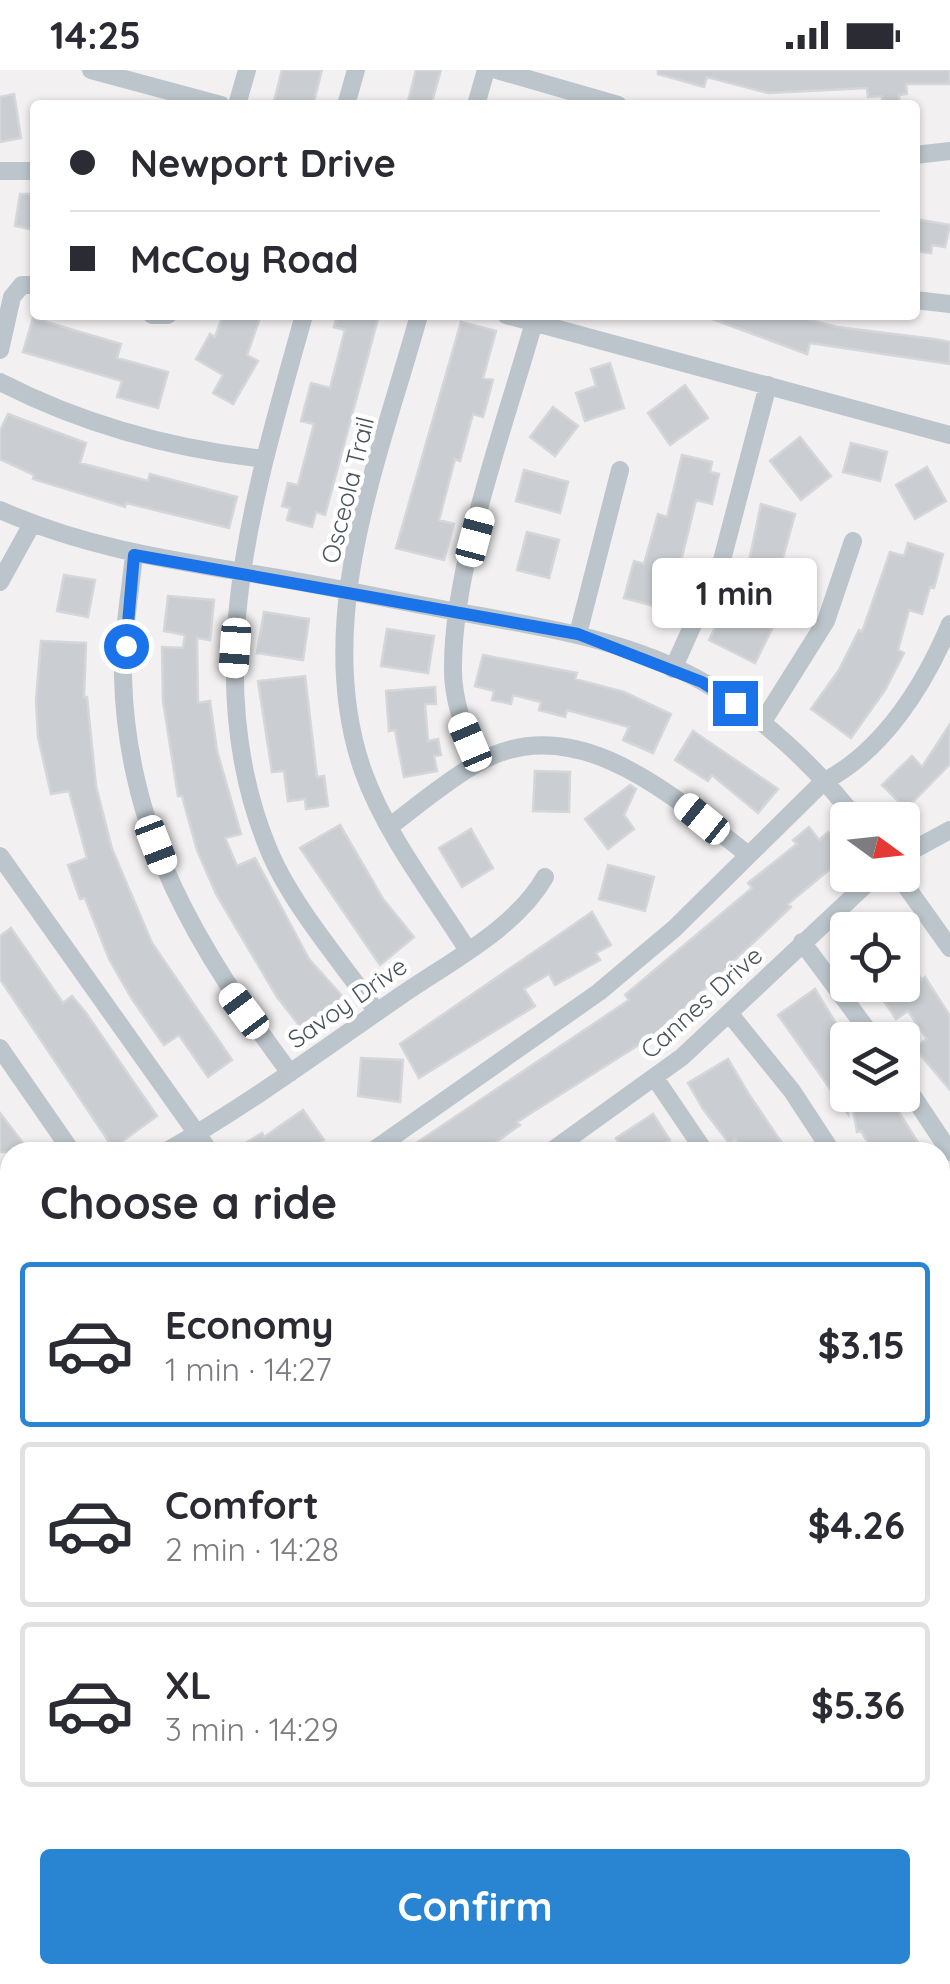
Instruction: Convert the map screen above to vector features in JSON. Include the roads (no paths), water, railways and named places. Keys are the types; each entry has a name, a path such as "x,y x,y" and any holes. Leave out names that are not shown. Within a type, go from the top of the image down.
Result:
{"street":[{"path":"90,70 202,100"},
{"path":"239,100 247,70"},
{"path":"347,100 356,70"},
{"path":"477,100 486,70"},
{"path":"497,70 601,100"},
{"path":"920,154 950,151"},
{"path":"0,171 30,171"},
{"path":"0,350 12,297 22,286 30,285"},
{"path":"920,301 950,304"},
{"path":"303,320 240,571 232,686 242,768 268,851 377,1012"},
{"name":"Osceola Trail","path":"418,320 347,591 348,716 363,772 389,827 467,949"},
{"path":"526,320 950,436"},
{"path":"478,762 461,722 452,667 465,573 534,322"},
{"path":"0,382 44,404 130,434 202,453 265,460"},
{"path":"673,669 722,560 768,385"},
{"path":"578,634 620,470"},
{"path":"0,510 32,524 134,555 578,634 702,682 762,723 840,802"},
{"path":"0,582 32,524"},
{"path":"762,723 826,621 853,541"},
{"path":"134,555 123,676 134,772 146,820 176,897 221,980 290,1072"},
{"path":"386,1142 600,992 674,928 822,782 848,768 890,728 950,624"},
{"path":"389,827 478,762 538,742 589,752 666,793 747,854"},
{"path":"920,846 950,830"},
{"path":"0,856 203,1142"},
{"name":"Savoy Drive","path":"182,1142 467,949 531,900 545,877"},
{"name":"Cannes Drive","path":"580,1142 729,1013 857,892"},
{"path":"910,892 950,948"},
{"path":"802,942 862,1022"},
{"path":"729,1013 792,1091 825,1142"},
{"path":"0,1048 65,1142"},
{"path":"655,1078 698,1142"},
{"path":"920,1107 943,1142"}]}
